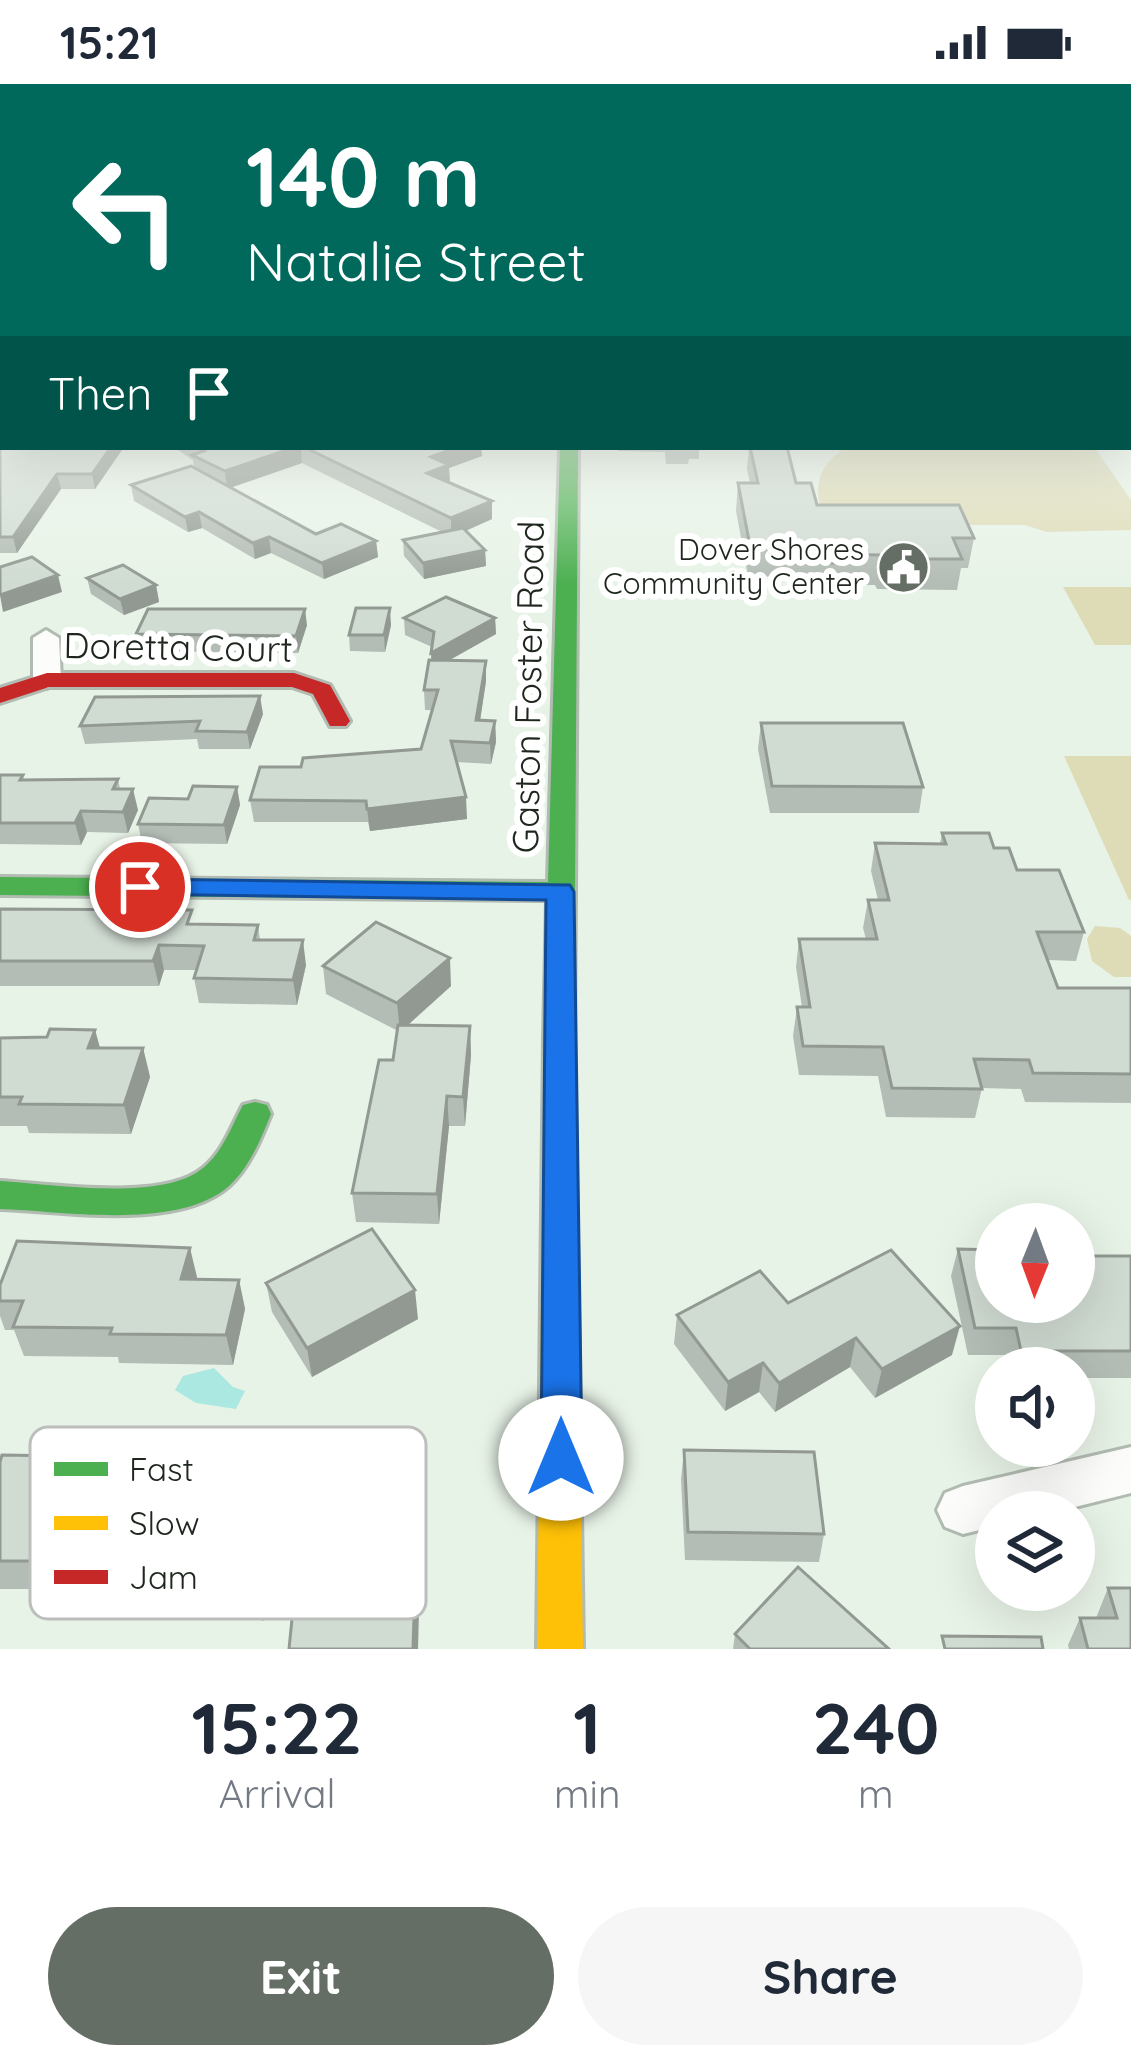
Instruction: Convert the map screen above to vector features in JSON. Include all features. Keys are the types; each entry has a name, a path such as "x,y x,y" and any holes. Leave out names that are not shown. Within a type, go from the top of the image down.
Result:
{"street":[{"name":"Gaston Foster Road","path":"560,1649 560,892 569,450"},
{"path":"46,638 47,680"},
{"name":"Doretta Court","path":"0,696 47,680 294,680 322,690 338,722"},
{"path":"0,886 560,892"},
{"path":"0,1195 153,1194 201,1187 237,1153 256,1114"},
{"path":"963,1510 1131,1470"}],"shaded area":[{"path":"843,450 1096,450 1131,500 1131,530 1047,532 1025,525 874,525 823,518 818,496 829,461"},
{"path":"1063,587 1131,587 1131,645 1095,645"},
{"path":"1064,756 1131,756 1131,900 1129,900"},
{"path":"1095,926 1120,928 1131,936 1131,977 1114,977 1092,961 1087,939"}],"water":[{"path":"214,1368 233,1387 245,1391 236,1409 196,1403 175,1390 183,1376"}],"building":[{"path":"0,450 109,450 92,474 57,474 13,537 0,537"},
{"path":"287,450 225,471 192,455"},
{"path":"310,450 450,450 431,457 449,465 427,473 492,501 451,518"},
{"path":"751,450 788,450 796,483 811,483 817,505 959,505 974,538 953,538 962,559 833,554 836,563 793,563 789,547 750,546 738,483 758,483"},
{"path":"191,466 316,534 341,524 376,541 322,563 269,537 253,543 199,512 185,517 131,485"},
{"path":"463,528 485,550 423,563 403,540"},
{"path":"32,557 58,575 0,595 0,567"},
{"path":"123,565 156,585 120,599 87,578"},
{"path":"446,597 495,618 431,653 434,632 404,618"},
{"path":"356,608 390,608 384,635 349,635"},
{"path":"148,609 305,609 296,636 136,634"},
{"path":"429,660 486,661 476,720 495,721 490,743 451,741 466,797 367,809 366,801 250,800 260,767 301,767 303,758 421,749 438,690 424,690"},
{"path":"260,696 247,732 196,731 200,721 80,726 95,697"},
{"path":"761,723 903,723 923,787 772,786"},
{"path":"0,775 23,775 20,780 118,779 113,789 133,789 123,812 81,811 75,823 0,823"},
{"path":"193,786 237,787 224,825 138,824 149,798 188,799"},
{"path":"942,833 989,833 994,848 1009,848 1017,870 1059,870 1084,932 1037,932 1058,988 1131,988 1131,1074 1033,1073 1029,1060 974,1059 982,1089 892,1088 883,1047 803,1046 797,1007 810,1007 799,939 877,939 868,900 889,900 875,843 946,844"},
{"path":"0,909 192,910 187,924 258,925 254,940 303,940 293,980 194,978 204,946 159,945 153,961 0,961"},
{"path":"376,922 450,958 397,1003 323,966"},
{"path":"398,1025 470,1026 463,1097 447,1096 437,1194 352,1193 379,1060 393,1060"},
{"path":"50,1029 95,1030 88,1048 143,1048 124,1105 19,1104 22,1097 0,1097 0,1038 47,1037"},
{"path":"372,1229 415,1290 307,1348 266,1283"},
{"path":"17,1241 190,1248 181,1279 239,1280 226,1335 13,1327 23,1301 0,1301 0,1285"},
{"path":"958,1249 975,1249 975,1323 1095,1323 1095,1256 1131,1256 1131,1351 1020,1347 1016,1328 975,1328"},
{"path":"891,1250 960,1326 882,1369 856,1338 779,1383 763,1363 728,1382 677,1315 760,1271 788,1303"},
{"path":"684,1450 814,1452 824,1534 688,1532"},
{"path":"2,1455 30,1455 30,1561 0,1561"},
{"path":"798,1567 889,1649 750,1649 735,1634"},
{"path":"1108,1588 1131,1588 1131,1649 1088,1649 1080,1618 1117,1618"},
{"path":"292,1619 414,1619 413,1649 289,1649"},
{"path":"942,1636 1041,1637 1043,1649 945,1649"}],"traffic: fast":[{"path":"559,1039 569,450"},
{"path":"0,886 560,891"},
{"path":"0,1195 136,1200 188,1193 224,1170 255,1114"}],"traffic: slow":[{"path":"559,1039 560,1649"}],"traffic: jam":[{"path":"0,696 47,680 294,680 322,690 338,721"}],"place":[{"name":"Dover Shores Community Center","path":"903,567"}],"route":[{"path":"140,887 560,892 561,1458"}]}
